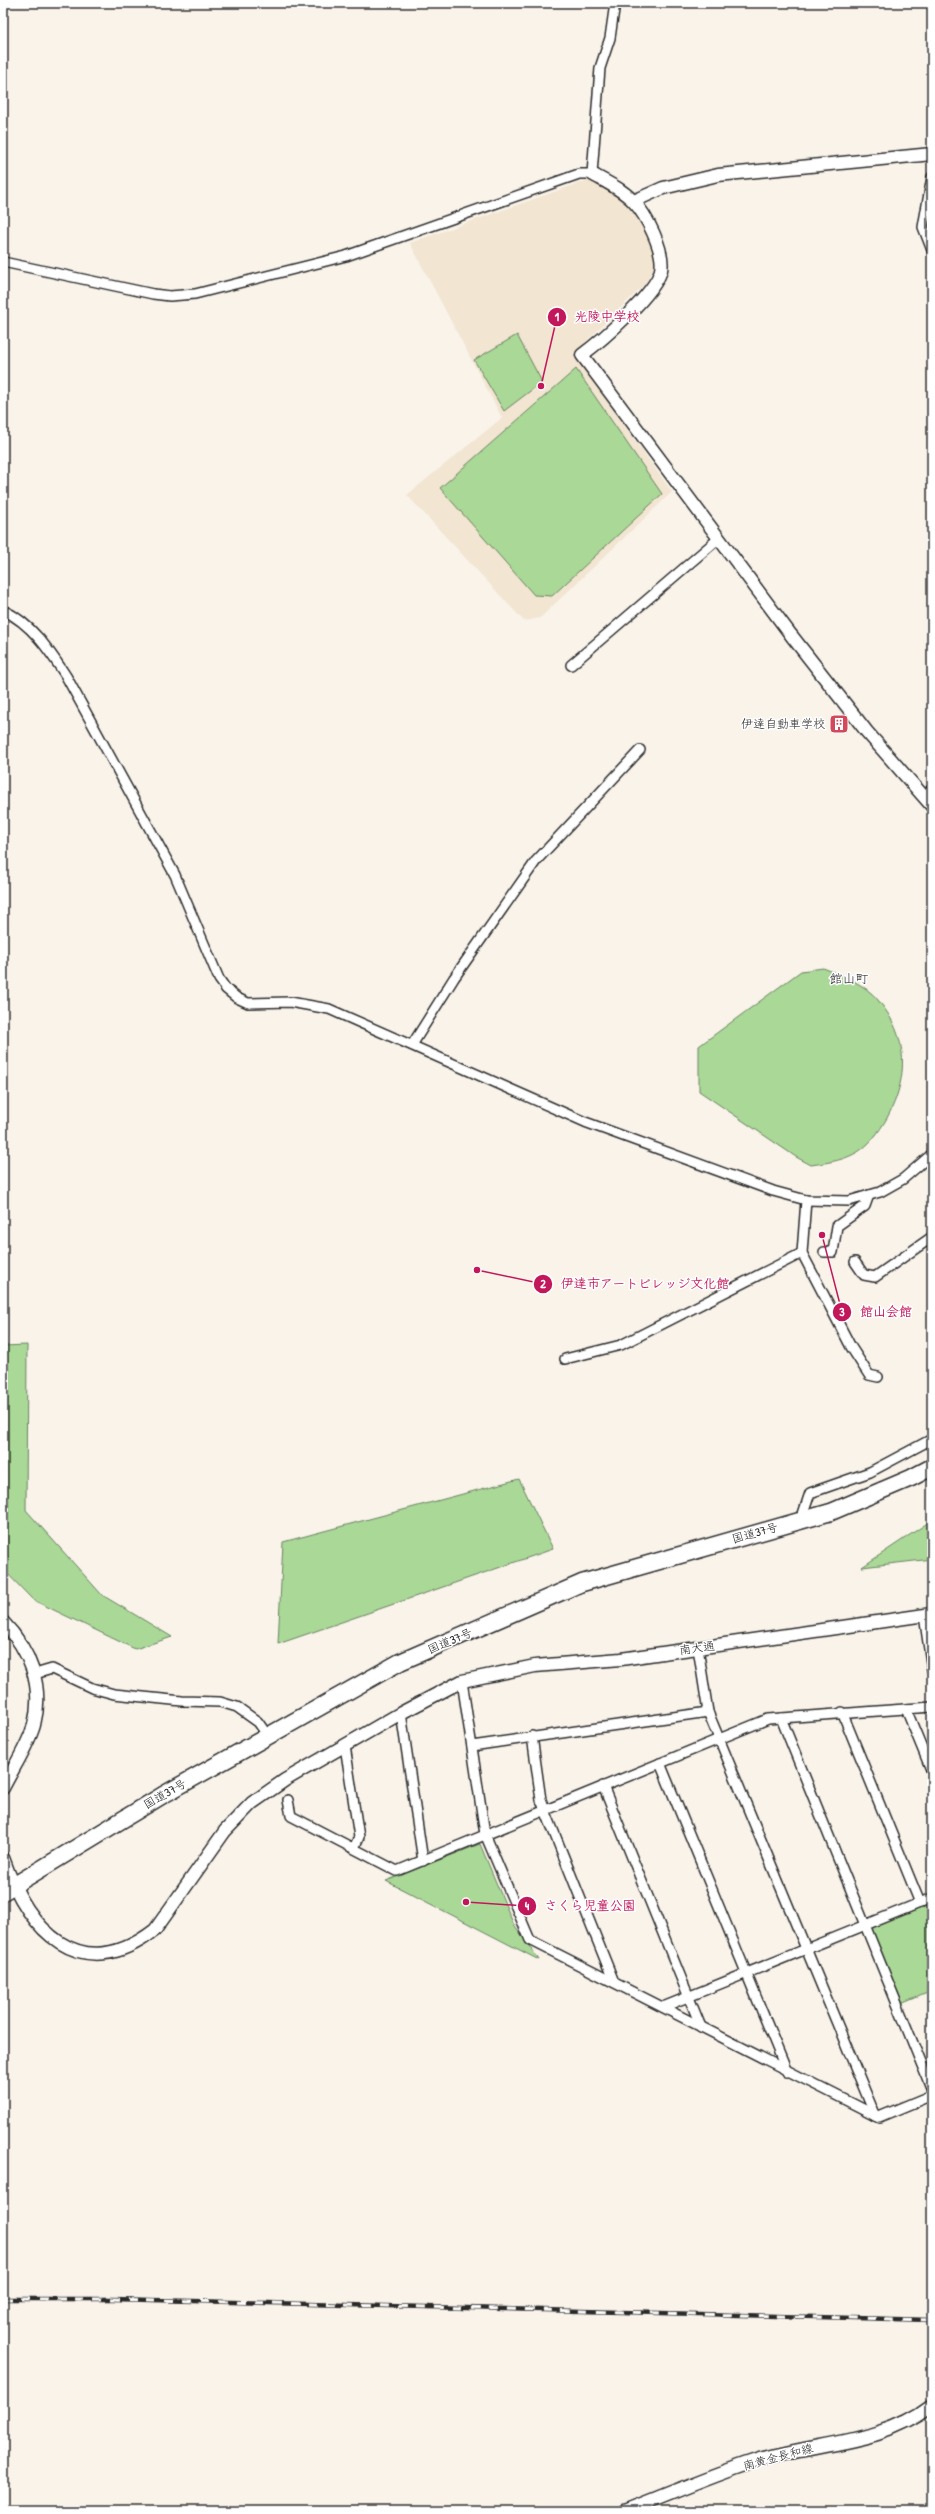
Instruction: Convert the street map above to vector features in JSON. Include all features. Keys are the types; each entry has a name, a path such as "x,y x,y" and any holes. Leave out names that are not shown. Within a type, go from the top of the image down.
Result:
{"highway":[{"name":"国道37号","path":"9,1888 163,1795 400,1662 582,1583 831,1512 911,1478 932,1467"}],"main road":[{"name":"南黄金長和線","path":"624,2511 753,2462 792,2451 884,2432 913,2420 932,2406"}],"street":[{"path":"592,174 600,68 610,38 615,3"},
{"path":"634,201 663,188 718,175 932,154"},
{"path":"3,262 153,294 170,296 195,294 346,256 579,174 592,174 622,191 634,201 659,245 661,270 650,292 582,355 718,539 867,732 928,793 932,806"},
{"path":"932,177 923,227 932,250"},
{"path":"571,665 718,539"},
{"path":"3,610 33,631 48,648 66,676 175,875 219,979 226,989 236,998 248,1003 290,1002 329,1009 585,1122 773,1191 806,1200 849,1201 880,1192 903,1179 932,1154"},
{"path":"412,1045 454,978 536,861 640,750"},
{"path":"824,1252 832,1252 837,1226 865,1206 869,1195"},
{"path":"806,1200 802,1253 851,1347 869,1375 878,1377"},
{"path":"855,1262 864,1275 875,1277 932,1237"},
{"path":"565,1359 621,1346 802,1253"},
{"path":"801,1520 810,1493 870,1472 932,1439"},
{"path":"928,1615 932,1670"},
{"name":"南大通","path":"3,1858 9,1888 50,1938 66,1948 86,1954 121,1951 140,1942 155,1930 225,1831 252,1803 285,1780 401,1713 462,1681 535,1666 621,1659 928,1615"},
{"path":"3,1622 28,1655 35,1674 38,1693 34,1725 3,1788"},
{"path":"698,1648 708,1712 875,2115"},
{"path":"35,1674 52,1669 92,1688 114,1694 182,1701 220,1702 237,1707 258,1722 268,1736"},
{"path":"462,1681 485,1834 530,1940 787,2072 879,2117 932,2095"},
{"path":"288,1800 291,1816 397,1871 768,1719 842,1712 932,1707"},
{"path":"906,1709 932,1772"},
{"path":"472,1746 532,1736 708,1712"},
{"path":"842,1712 920,1903"},
{"path":"401,1713 423,1861"},
{"path":"781,1718 932,2090"},
{"path":"532,1736 541,1800 614,1982"},
{"path":"345,1746 359,1837 354,1848"},
{"path":"660,1763 749,1974 787,2072"},
{"path":"603,1786 690,1998 700,2027"},
{"path":"663,2007 690,1998 932,1898"}],"shaded area":[{"path":"588,180 612,191 636,214 653,248 655,265 645,284 573,354 672,492 540,618 524,621 407,495 502,418 410,243"}],"green space":[{"path":"517,335 542,382 504,411 474,360"},
{"path":"576,369 662,494 552,596 534,595 440,488"},
{"path":"823,968 845,977 867,989 878,1000 896,1028 900,1043 902,1072 894,1103 887,1118 877,1134 868,1144 858,1152 842,1159 811,1165 796,1157 699,1091 699,1046 801,971"},
{"path":"27,1345 26,1510 102,1595 172,1637 135,1649 33,1600 3,1569 3,1346"},
{"path":"519,1479 553,1549 278,1644 283,1542"},
{"path":"932,1520 932,1559 862,1567"},
{"path":"480,1844 513,1923 539,1960 386,1881"},
{"path":"932,1904 932,1991 901,2004 871,1933 872,1927"}],"railway":[{"path":"3,2299 113,2299 932,2320"}],"place":[{"name":"光陵中学校","path":"541,386"},
{"name":"伊達自動車学校","path":"839,724"},
{"name":"館山会館","path":"822,1235"},
{"name":"伊達市アートビレッジ文化館","path":"477,1270"},
{"name":"さくら児童公園","path":"466,1902"}],"district":[{"name":"館山町","path":"849,978"}]}
